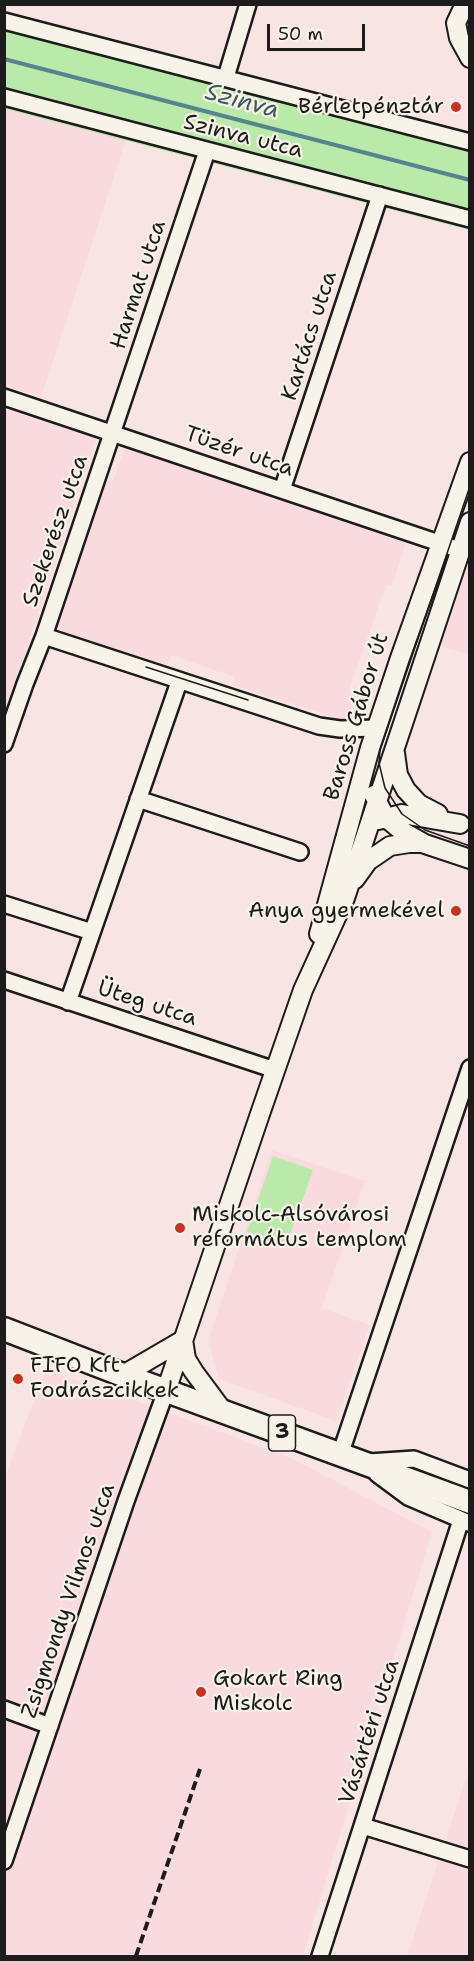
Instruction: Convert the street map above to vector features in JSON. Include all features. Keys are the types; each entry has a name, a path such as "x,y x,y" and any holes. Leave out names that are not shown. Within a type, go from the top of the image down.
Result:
{"main road":[{"name":"3","path":"4,1329 363,1463 467,1515"}],"street":[{"path":"226,77 248,4"},
{"path":"465,4 456,23 459,38 470,58"},
{"path":"4,21 470,142"},
{"name":"Szinva utca","path":"4,97 470,219"},
{"name":"Harmat utca","path":"113,433 207,151"},
{"name":"Kartács utca","path":"282,490 380,195"},
{"name":"Tüzér utca","path":"4,397 460,550"},
{"name":"Szekerész utca","path":"4,744 44,636 113,433"},
{"name":"Baross Gábor út","path":"166,1391 303,990 369,752 470,462"},
{"name":"Baross Gábor út","path":"303,990 346,893 377,814 395,742 470,522"},
{"path":"44,636 319,726 340,729 377,728"},
{"path":"68,1002 179,682"},
{"path":"395,742 396,769 406,790 426,809 465,826"},
{"path":"369,752 370,782 377,814 425,844 470,859"},
{"path":"138,799 300,852"},
{"path":"341,852 360,829 377,814 412,814 465,826"},
{"path":"346,893 360,870 378,853 401,843 425,844"},
{"path":"4,904 92,932"},
{"name":"Üteg utca","path":"4,980 275,1070"},
{"path":"340,1455 470,1068"},
{"path":"123,1375 183,1340 186,1359 223,1411"},
{"name":"Zsigmondy Vilmos utca","path":"4,1861 126,1501 166,1391"},
{"path":"363,1463 414,1459 470,1480"},
{"name":"Vásártéri utca","path":"320,1956 467,1515"},
{"path":"4,1709 50,1726"},
{"path":"363,1826 470,1859"}],"shaded area":[{"path":"4,109 126,140 41,398 5,385"},
{"path":"4,409 96,439 5,714"},
{"path":"125,448 406,542 392,586 386,585 349,690 356,693 346,721 233,685 235,677 171,655 165,670 55,633 104,479 113,481"},
{"path":"469,523 469,654 439,646 460,550"},
{"path":"272,1150 365,1181 322,1308 370,1325 336,1421 219,1379 208,1341"},
{"path":"46,1370 291,1458 432,1532 303,1956 5,1956 4,1917 7,1911 4,1910 4,1479"},
{"path":"469,1769 469,1956 407,1956"}],"green space":[{"path":"4,28 469,149 469,230 5,109"},
{"path":"273,1156 313,1170 286,1246 247,1232"}],"waterway":[{"name":"Szinva","path":"4,59 470,180"}],"tram line":[{"path":"470,486 380,750 379,763 385,788 402,814 425,830 470,846"},
{"path":"146,667 248,700"}],"railway":[{"path":"136,1956 200,1769"}],"place":[{"name":"Bérletpénztár","path":"456,107"},
{"name":"Anya gyermekével","path":"456,911"},
{"name":"Miskolc-Alsóvárosi református templom","path":"180,1228"},
{"name":"FIFO Kft Fodrászcikkek","path":"18,1379"},
{"name":"Gokart Ring Miskolc","path":"201,1692"}]}
